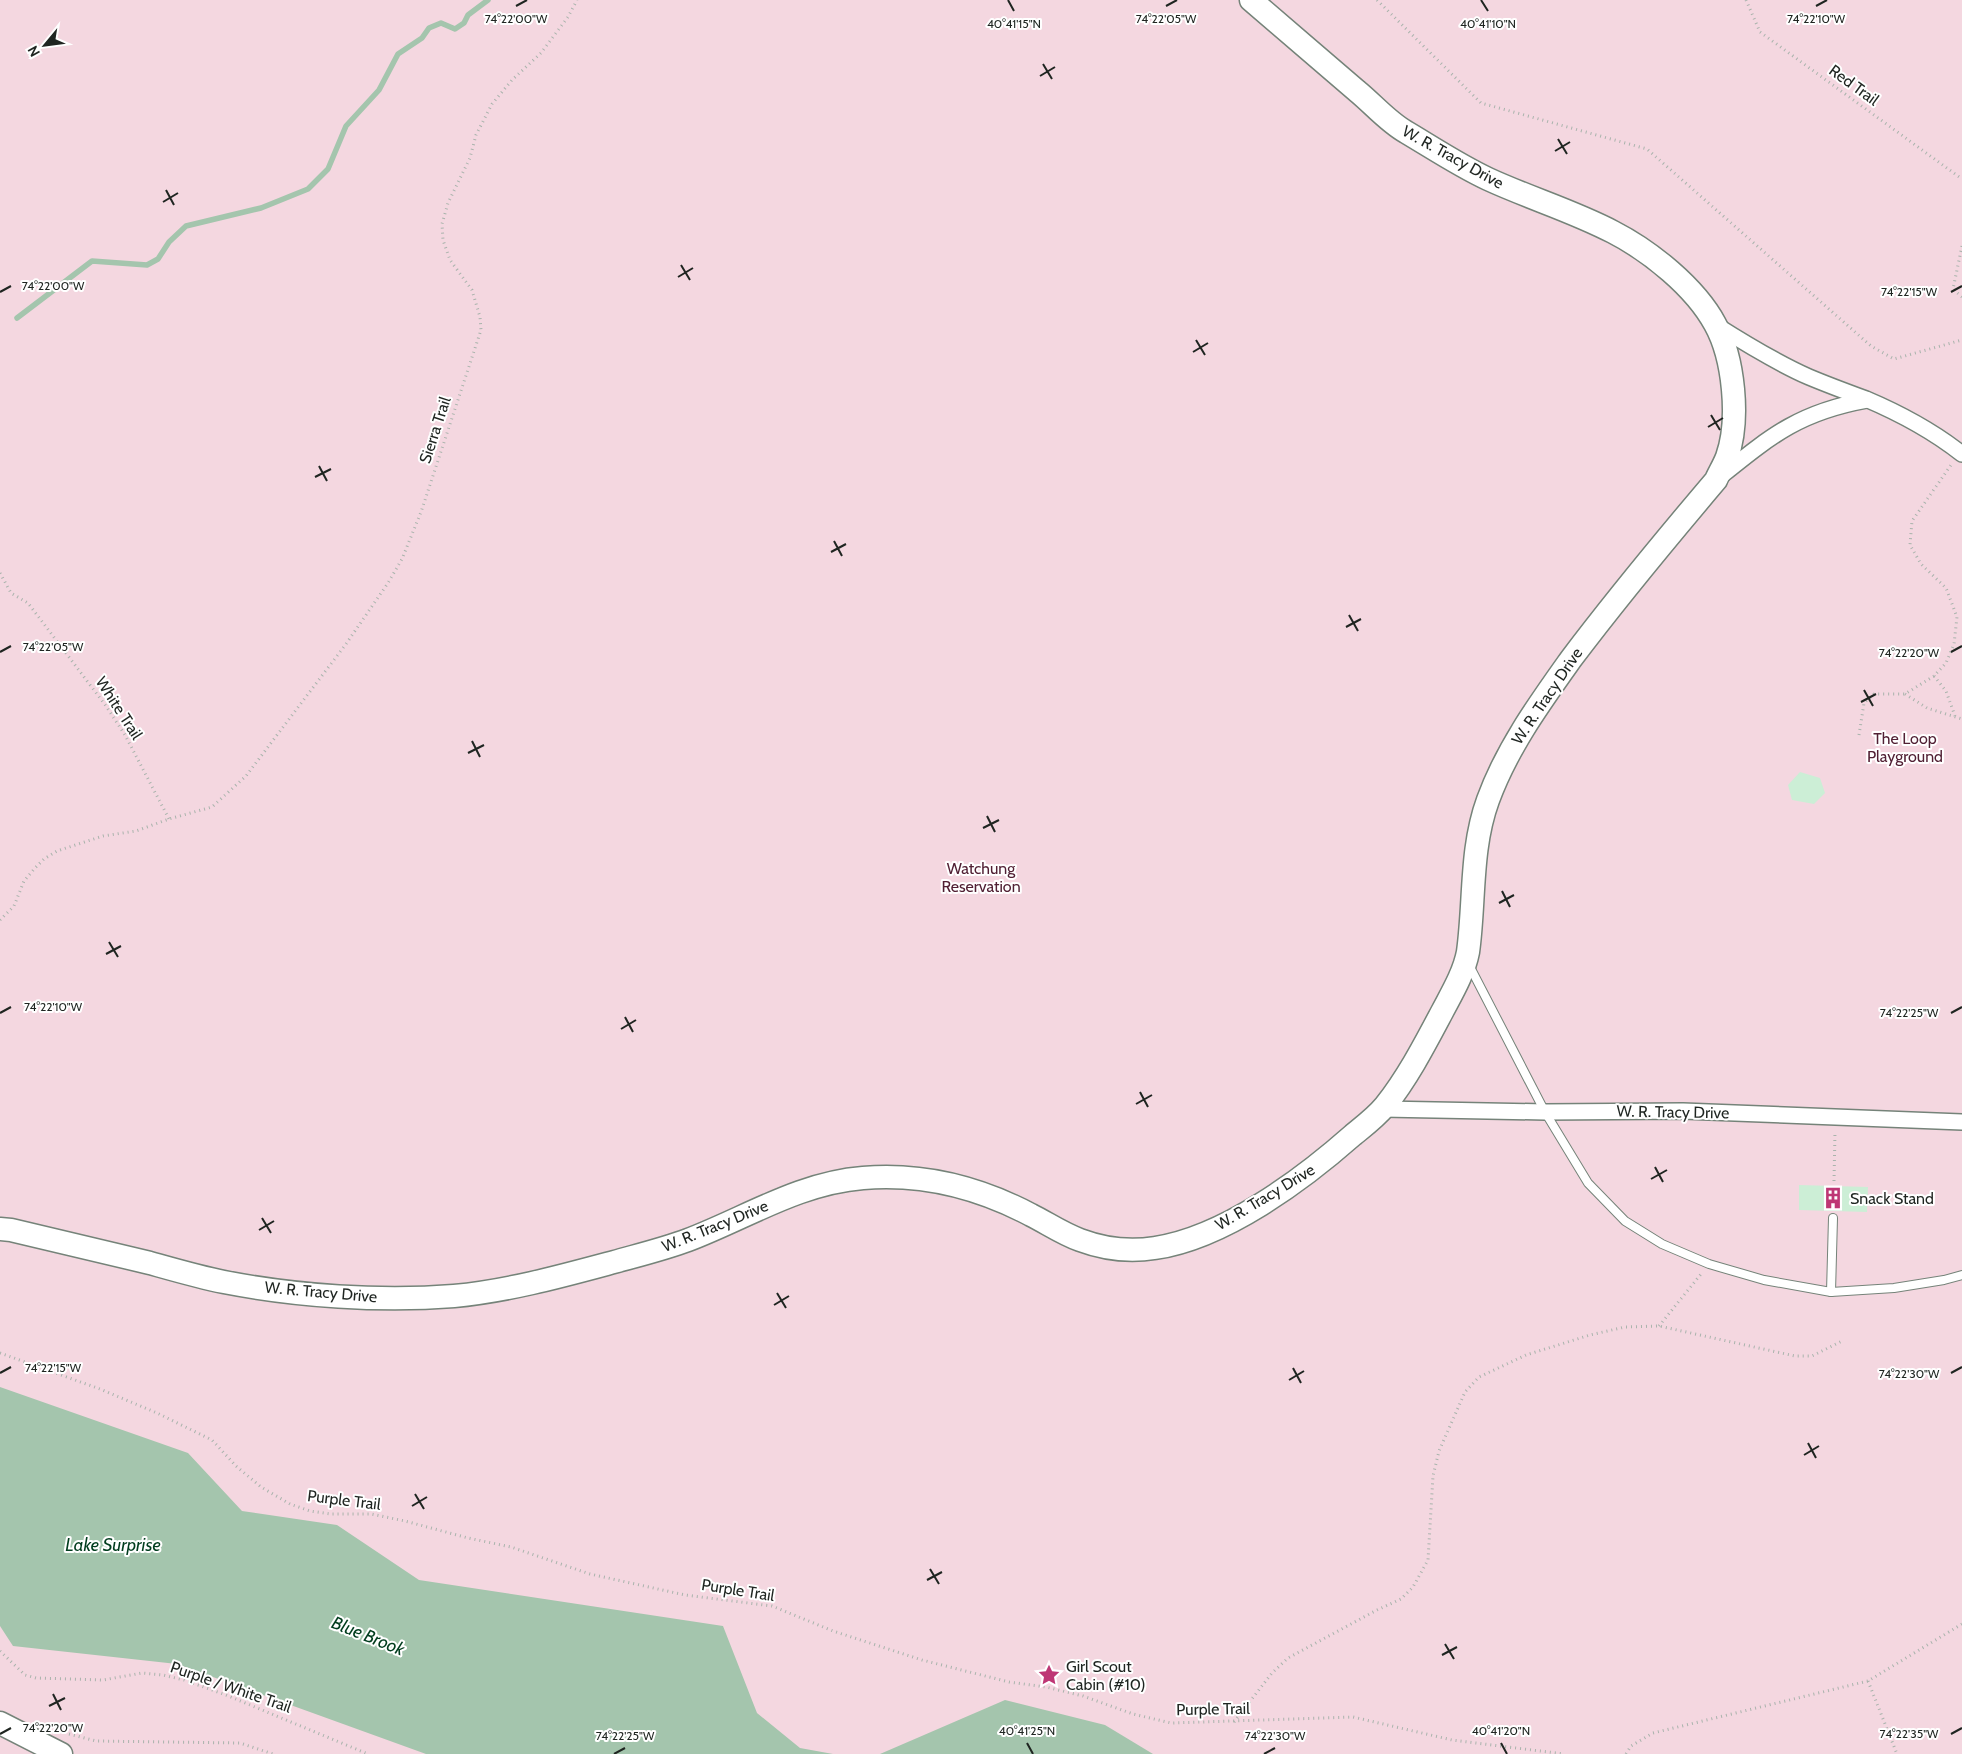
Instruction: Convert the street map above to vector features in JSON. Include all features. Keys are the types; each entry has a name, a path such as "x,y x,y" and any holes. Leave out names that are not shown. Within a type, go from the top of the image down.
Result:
{"street":[{"name":"W. R. Tracy Drive","path":"1251,0 1403,130 1487,179 1578,215 1614,232 1645,252 1680,280 1700,302 1716,325 1725,348 1731,374 1734,403 1732,430 1727,456 1716,480"},
{"name":"W. R. Tracy Drive","path":"1716,325 1751,347 1808,377 1868,400 1930,432 1961,453"},
{"name":"W. R. Tracy Drive","path":"0,1229 225,1282 325,1295 390,1298 456,1296 540,1281 653,1251 690,1239 795,1193 826,1183 860,1178 930,1179 955,1184 986,1194 1029,1214 1074,1239 1105,1248 1129,1250 1155,1248 1184,1242 1209,1231 1265,1201 1323,1162 1383,1109 1418,1059 1467,961 1480,826 1488,798 1530,715 1607,611 1716,480 1764,442 1803,418 1824,410 1868,400"},
{"name":"W. R. Tracy Drive","path":"1383,1109 1545,1112 1683,1111 1962,1122"},
{"path":"0,1723 62,1743"}],"lane":[{"path":"1467,961 1545,1112 1588,1183 1625,1221 1662,1244 1709,1264 1764,1280 1830,1292 1894,1288 1944,1280 1962,1275"},
{"path":"1830,1292 1834,1218"}],"path":[{"name":"Sierra Trail","path":"0,920 14,906 24,881 44,859 66,848 103,836 136,831 169,819 212,807 246,776 346,644 388,583 402,558 422,512 481,330 480,317 472,290 450,260 442,240 442,224 448,203 470,158 476,135 492,104 512,80 541,53 568,17 577,0"},
{"path":"1377,0 1481,103 1647,149 1871,346 1894,359 1962,340"},
{"name":"Red Trail","path":"1746,0 1760,32 1962,179"},
{"path":"1962,246 1953,289 1962,296"},
{"path":"1859,735 1864,703 1874,694 1905,694 1934,676 1946,663 1954,644 1957,617 1946,588 1921,564 1910,544 1912,521 1961,453"},
{"name":"White Trail","path":"0,573 11,593 28,603 106,706 125,735 169,819"},
{"path":"1934,676 1946,691 1955,716"},
{"path":"1905,694 1927,708 1962,718"},
{"path":"1834,1181 1835,1117"},
{"path":"1660,1326 1709,1264"},
{"path":"1234,1722 1272,1673 1288,1658 1401,1599 1413,1587 1428,1560 1433,1476 1439,1451 1464,1392 1479,1377 1526,1355 1590,1334 1625,1327 1660,1326 1795,1356 1812,1356 1842,1341"},
{"name":"Purple Trail","path":"0,1353 100,1389 157,1413 212,1440 236,1466 261,1487 290,1504 310,1511 331,1514 371,1514 468,1538 511,1546 590,1574 685,1595 772,1606 833,1631 922,1660 1009,1682 1046,1687 1083,1696 1133,1714 1171,1723 1234,1722 1334,1716 1353,1717 1452,1740 1564,1754"},
{"path":"1626,1754 1631,1746 1653,1733 1868,1681 1962,1624"},
{"name":"Purple / White Trail","path":"0,1651 26,1675 36,1678 103,1680 142,1673 184,1680 235,1698 368,1754"},
{"path":"1868,1681 1897,1754"},
{"path":"62,1743 96,1741 240,1743 273,1754"}],"green space":[{"name":"Watchung Reservation","path":"0,0 1962,0 1962,1754 0,1754"}],"water":[{"name":"Lake Surprise","path":"0,1387 188,1453 242,1511 337,1525 419,1580 723,1626 757,1713 800,1748 833,1754 426,1754 177,1664 13,1646 0,1626"},
{"path":"1005,1700 1105,1725 1153,1754 880,1754"}],"building":[{"path":"1800,772 1820,778 1825,793 1814,804 1792,800 1788,785"},
{"name":"Snack Stand","path":"1799,1185 1868,1187 1867,1212 1799,1210"}],"waterway":[{"path":"17,318 92,261 147,265 158,259 169,242 186,226 261,208 308,189 328,169 346,126 379,90 398,54 422,38 429,28 441,23 455,29 464,23 468,15 488,0"}],"place":[{"name":"Snack Stand","path":"1833,1198"},
{"name":"Girl Scout Cabin (#10)","path":"1049,1675"}],"park label":[{"name":"The Loop Playground","path":"1905,747"}],"water label":[{"name":"Blue Brook","path":"368,1636"}]}
